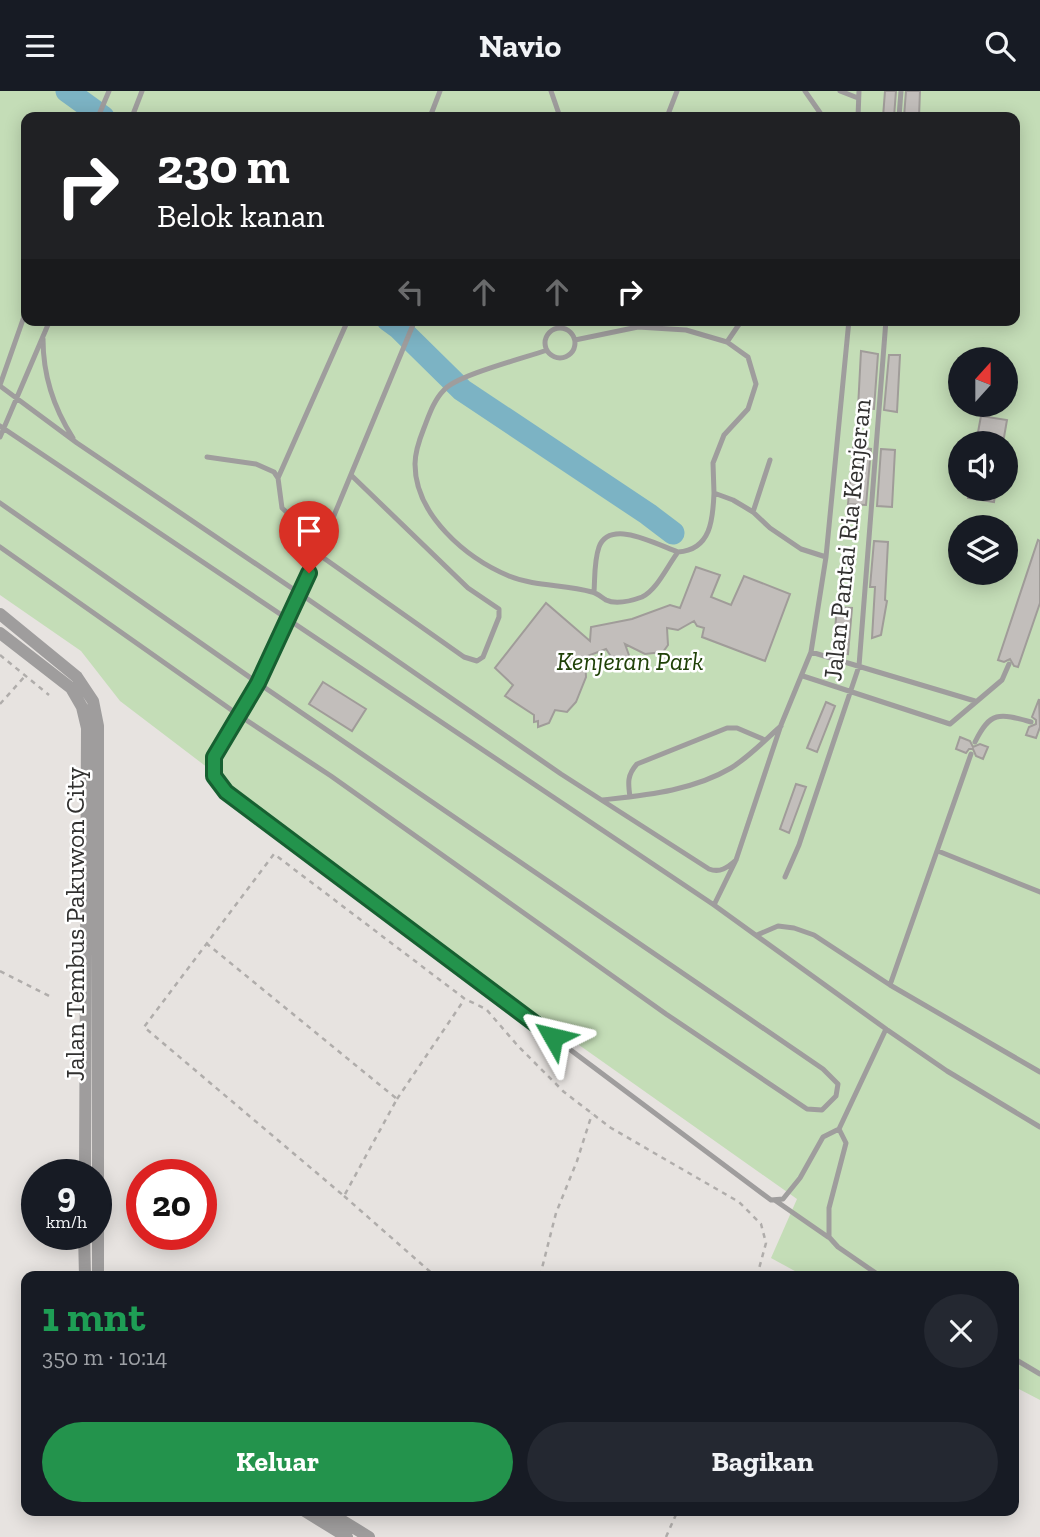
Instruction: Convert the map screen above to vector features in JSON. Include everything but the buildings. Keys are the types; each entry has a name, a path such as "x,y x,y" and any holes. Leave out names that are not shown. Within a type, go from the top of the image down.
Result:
{"street":[{"name":"Jalan Tembus Pakuwon City","path":"0,614 77,677 93,701 99,726 97,1271"},
{"name":"Jalan Tembus Pakuwon City","path":"0,633 71,688 82,707 87,727 85,1159"},
{"path":"84,1250 85,1271"},
{"path":"313,1516 347,1537"},
{"path":"335,1516 369,1537"}],"lane":[{"path":"100,112 109,91"},
{"path":"134,112 142,91"},
{"path":"432,112 440,91"},
{"path":"551,91 557,112"},
{"path":"669,112 677,91"},
{"path":"805,91 820,112"},
{"path":"840,91 859,95"},
{"path":"899,112 901,91"},
{"path":"21,325 0,386 18,400 77,443 602,800 709,869 715,871 727,868 736,860"},
{"path":"0,437 47,326"},
{"path":"278,478 345,326"},
{"path":"412,326 318,554 258,683 214,757 214,776 226,792 771,1200 829,1237 838,1247 873,1271"},
{"path":"727,342 738,326"},
{"path":"714,905 736,860 781,725 811,652 826,557 848,326"},
{"name":"Jalan Pantai Ria Kenjeran","path":"785,877 859,666 886,326"},
{"path":"575,340 638,327 686,330 727,342 748,357 756,384 748,409 724,435 713,463 713,521 700,544 690,551 678,552 630,535 608,535 600,544 597,553 594,592"},
{"path":"557,328 565,328 575,340 575,347 565,356 552,355 547,350 545,341 549,333 557,328"},
{"path":"43,336 43,366 50,392 62,421 77,443"},
{"path":"547,350 444,389 430,412 419,440 415,464 421,495 440,527 476,558 509,576 544,585 594,592 607,601 617,603 644,596 678,552"},
{"path":"2,428 714,905 947,1071 1040,1127"},
{"path":"207,457 256,464 274,472 278,478 282,508 294,519 318,554 464,657 477,661 483,657 499,617 499,609 468,588 351,475"},
{"path":"753,512 770,460"},
{"path":"714,493 753,512 791,543 826,557"},
{"path":"0,503 258,683 823,1069 838,1084 836,1096 822,1110 807,1109 666,1014 331,776 240,716 0,547"},
{"path":"811,652 975,701"},
{"path":"803,676 851,694 950,724 1002,680 1009,664"},
{"path":"975,743 984,723 992,717 1006,715 1031,722"},
{"path":"602,800 701,783 734,766 781,725"},
{"path":"630,797 628,779 637,764 727,728 737,728 765,740"},
{"path":"890,985 971,754"},
{"path":"938,851 1040,892"},
{"path":"757,935 778,926 814,935 890,985 1040,1072"},
{"path":"776,1201 783,1199 800,1178 823,1137 839,1129 886,1029"},
{"path":"829,1237 829,1208 846,1143 839,1129"},
{"path":"1019,1362 1040,1374"}],"path":[{"path":"0,655 49,695"},
{"path":"0,704 26,675"},
{"path":"429,1271 344,1195 144,1027 274,853 465,999 486,1009 564,1092 592,1114 611,1128 739,1202 761,1224 766,1243 758,1271"},
{"path":"206,943 397,1099"},
{"path":"0,971 53,998"},
{"path":"344,1195 397,1099 465,999"},
{"path":"541,1271 556,1213 592,1114"},
{"path":"666,1537 675,1516"}],"green space":[{"name":"Kenjeran Park","path":"0,91 1040,91 1040,1400 1019,1389 1019,1271 795,1271 771,1258 797,1199 480,975 120,701 81,651 0,595"}],"waterway":[{"path":"67,91 96,112"},
{"path":"396,326 462,390 673,533"}],"route":[{"path":"309,573 258,683 214,757 214,776 226,792 553,1037"}]}
